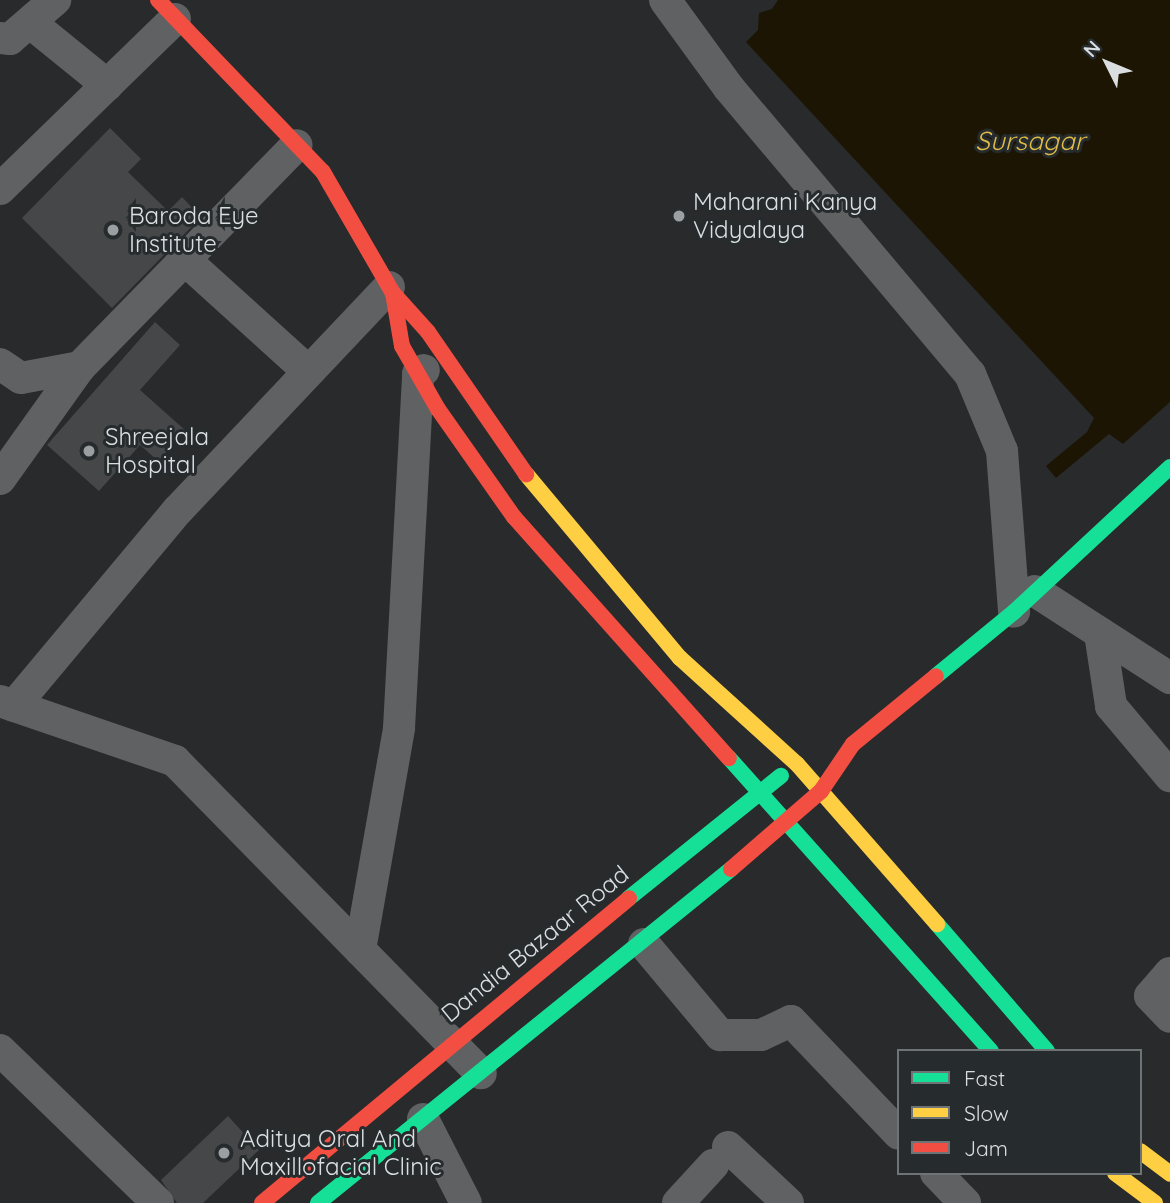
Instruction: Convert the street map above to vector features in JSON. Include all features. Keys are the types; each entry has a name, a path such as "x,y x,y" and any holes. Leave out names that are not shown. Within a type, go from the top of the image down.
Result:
{"street":[{"path":"0,38 10,39 32,24 55,0"},
{"path":"665,0 729,88 970,374 1002,451 1025,602"},
{"path":"0,189 107,85 167,9 323,172 391,290 514,517 787,818 989,1049"},
{"path":"32,24 107,85"},
{"path":"0,479 80,366 297,145"},
{"path":"185,260 308,371"},
{"path":"391,290 402,346 431,365 680,658 797,764 1045,1049"},
{"path":"391,290 308,371 178,510 7,703 175,761 481,1073"},
{"path":"0,364 21,378 80,366"},
{"path":"360,950 399,727 431,365"},
{"path":"318,1203 643,944 821,791 853,744 1025,602 1170,467"},
{"path":"1025,602 1100,633 1170,678"},
{"path":"1100,633 1111,706 1170,776"},
{"name":"Dandia Bazaar Road","path":"261,1203 450,1042 760,791 797,764 853,744"},
{"path":"643,944 720,1035 761,1035 791,1021 897,1132"},
{"path":"1170,973 1150,996 1170,1017"},
{"path":"0,1050 158,1203"},
{"path":"423,1119 466,1203"},
{"path":"1142,1153 1170,1174"},
{"path":"678,1203 720,1156 788,1203"},
{"path":"938,1175 965,1203"},
{"path":"1118,1175 1154,1203"}],"water":[{"name":"Sursagar","path":"778,0 1170,0 1170,402 1123,444 1109,434 1056,478 1046,466 1087,432 1094,418 746,42 758,30 759,13 772,9"}],"building":[{"path":"110,128 141,159 128,172 168,211 182,197 201,217 112,308 22,218"},
{"path":"155,322 180,345 140,390 186,431 158,461 140,445 99,491 47,445"},
{"path":"228,1116 259,1150 203,1203 177,1203 161,1180"}],"traffic: fast":[{"path":"936,676 1014,612 1170,467"},
{"path":"729,758 989,1049"},
{"path":"629,898 781,776"},
{"path":"318,1203 731,869"},
{"path":"937,924 1045,1049"}],"traffic: slow":[{"path":"526,474 680,658 797,764 937,924"},
{"path":"1142,1153 1170,1174"},
{"path":"1118,1175 1155,1203"}],"traffic: jam":[{"path":"158,0 323,172 393,293 428,332 526,474"},
{"path":"393,293 402,346 438,409 514,517 729,758"},
{"path":"731,869 821,791 853,744 936,676"},
{"path":"262,1203 629,898"}],"place":[{"name":"Maharani Kanya Vidyalaya","path":"679,216"},
{"name":"Baroda Eye Institute","path":"113,230"},
{"name":"Shreejala Hospital","path":"89,451"},
{"name":"Aditya Oral And Maxillofacial Clinic","path":"224,1153"}]}
